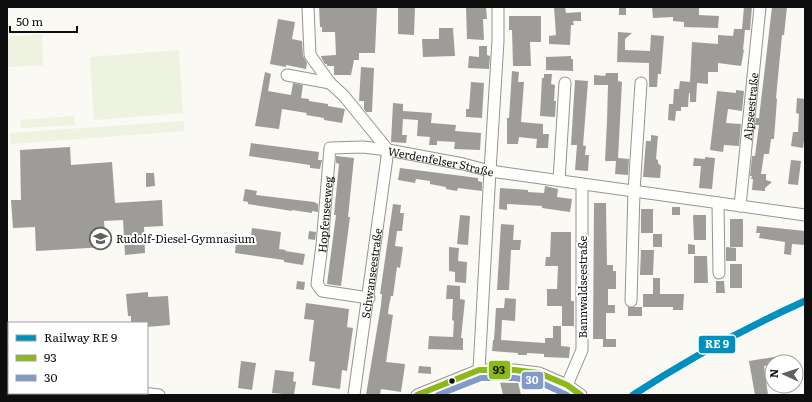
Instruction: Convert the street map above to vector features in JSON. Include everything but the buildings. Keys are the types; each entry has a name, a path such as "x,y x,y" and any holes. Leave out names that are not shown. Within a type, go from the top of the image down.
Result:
{"street":[{"name":"Werdenfelser Straße","path":"308,7 310,55 330,83 344,96 388,150 463,164 490,171 805,215"},
{"path":"479,370 498,41 498,7"},
{"name":"Alpseestraße","path":"740,206 760,7"},
{"path":"287,75 330,83"},
{"path":"559,180 565,83"},
{"path":"631,301 634,191 641,83"},
{"name":"Hopfenseeweg","path":"369,298 322,291 317,284 322,245 330,148 363,147 388,150"},
{"name":"Schwanseestraße","path":"354,395 369,298 388,150"},
{"name":"Bannwaldseestraße","path":"566,385 582,350 582,185"},
{"path":"718,203 719,273"},
{"path":"417,395 479,370 514,370 539,373 566,385 581,395"},
{"path":"148,394 159,395"}],"green space":[{"path":"42,34 43,65 8,67 7,37"},
{"path":"179,50 183,113 94,120 90,57"},
{"path":"74,116 75,125 21,128 20,120"},
{"path":"184,121 184,131 11,144 10,133"}],"transit line":[{"path":"633,395 717,345 805,301"},
{"name":"93","path":"417,395 479,370 514,370 539,373 567,385 581,395"},
{"name":"30","path":"438,395 481,378 514,378 537,381 567,395"}],"place":[{"name":"Rudolf-Diesel-Gymnasium","path":"101,238"}]}
